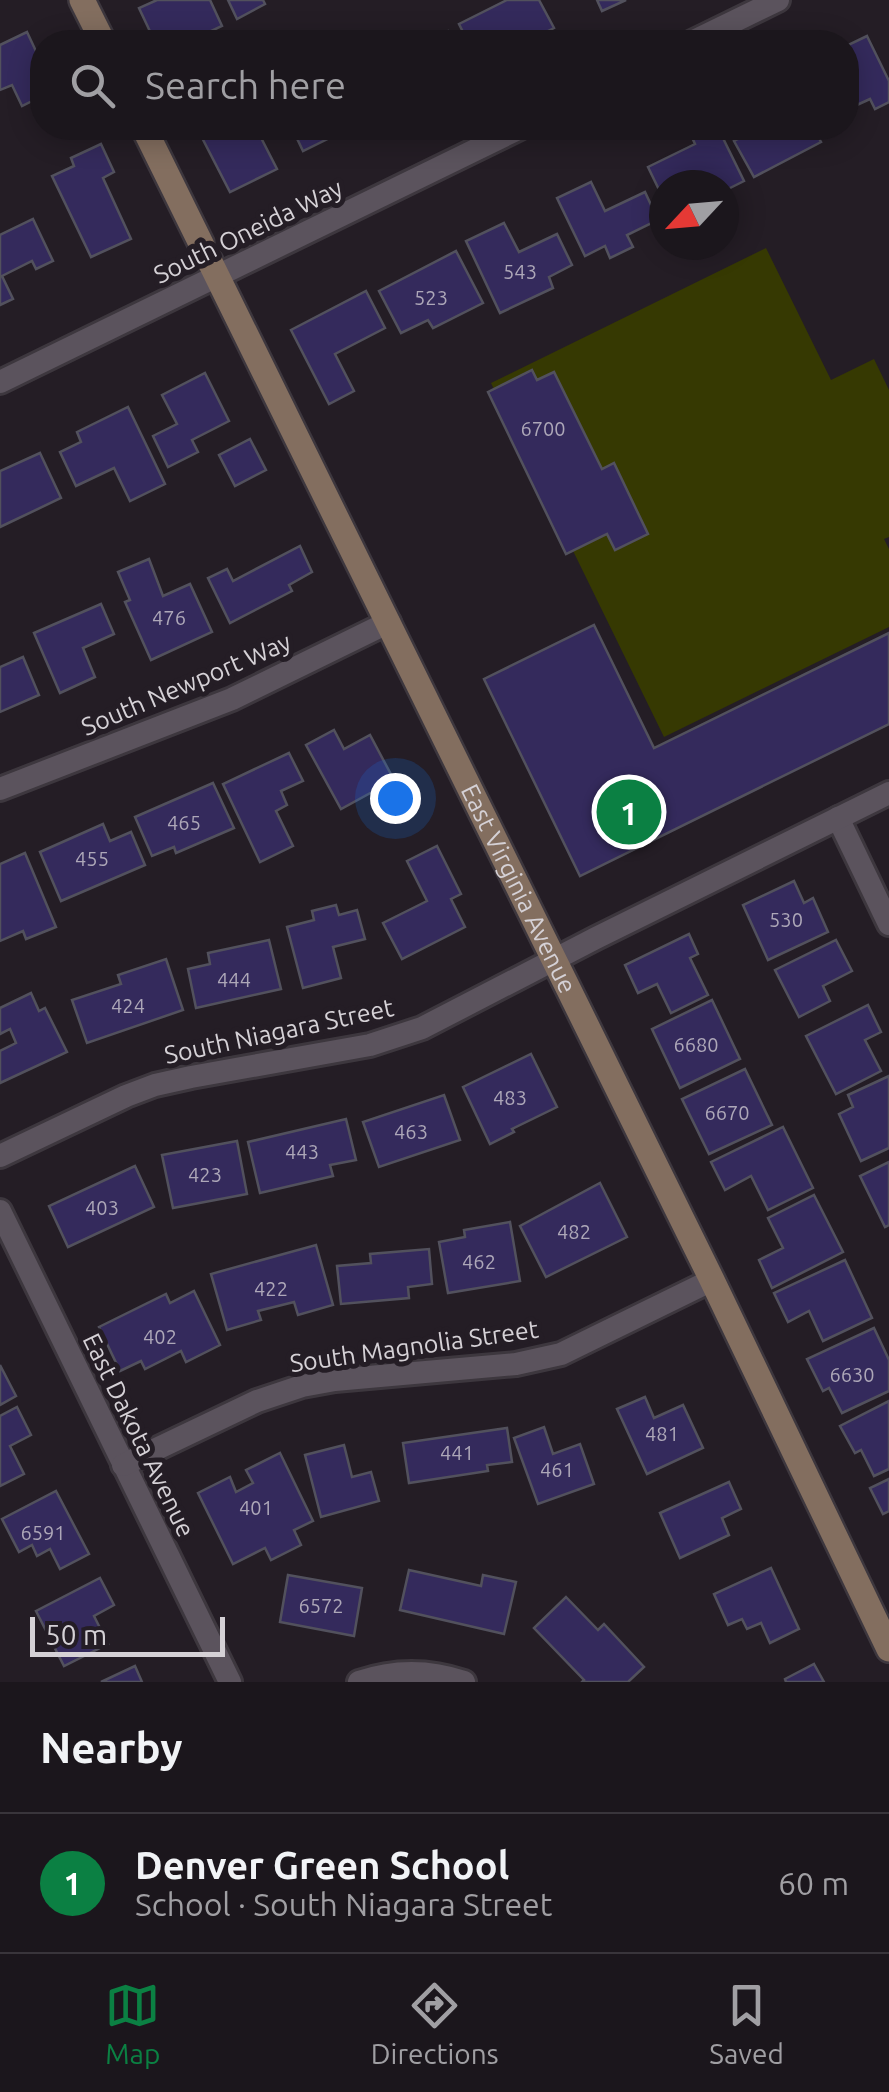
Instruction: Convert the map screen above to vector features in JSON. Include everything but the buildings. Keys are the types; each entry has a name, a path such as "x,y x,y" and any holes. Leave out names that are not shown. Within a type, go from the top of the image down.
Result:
{"street":[{"path":"82,0 97,30"},
{"path":"717,30 778,0"},
{"name":"East Virginia Avenue","path":"150,140 712,1280 889,1649"},
{"name":"South Oneida Way","path":"0,382 496,140"},
{"name":"South Newport Way","path":"0,789 232,699 389,622"},
{"name":"South Niagara Street","path":"0,1156 126,1096 156,1086 404,1035 889,793"},
{"path":"838,818 889,924"},
{"name":"East Dakota Avenue","path":"0,1212 230,1682"},
{"name":"South Magnolia Street","path":"123,1465 257,1401 302,1386 516,1364 561,1354 712,1280"},
{"path":"358,1682 418,1672 464,1682"}],"shaded area":[{"path":"766,248 831,380 874,359 889,390 889,537 884,539 889,549 889,627 664,737 491,383"}],"place":[{"name":"Denver Green School","path":"629,812"}]}
